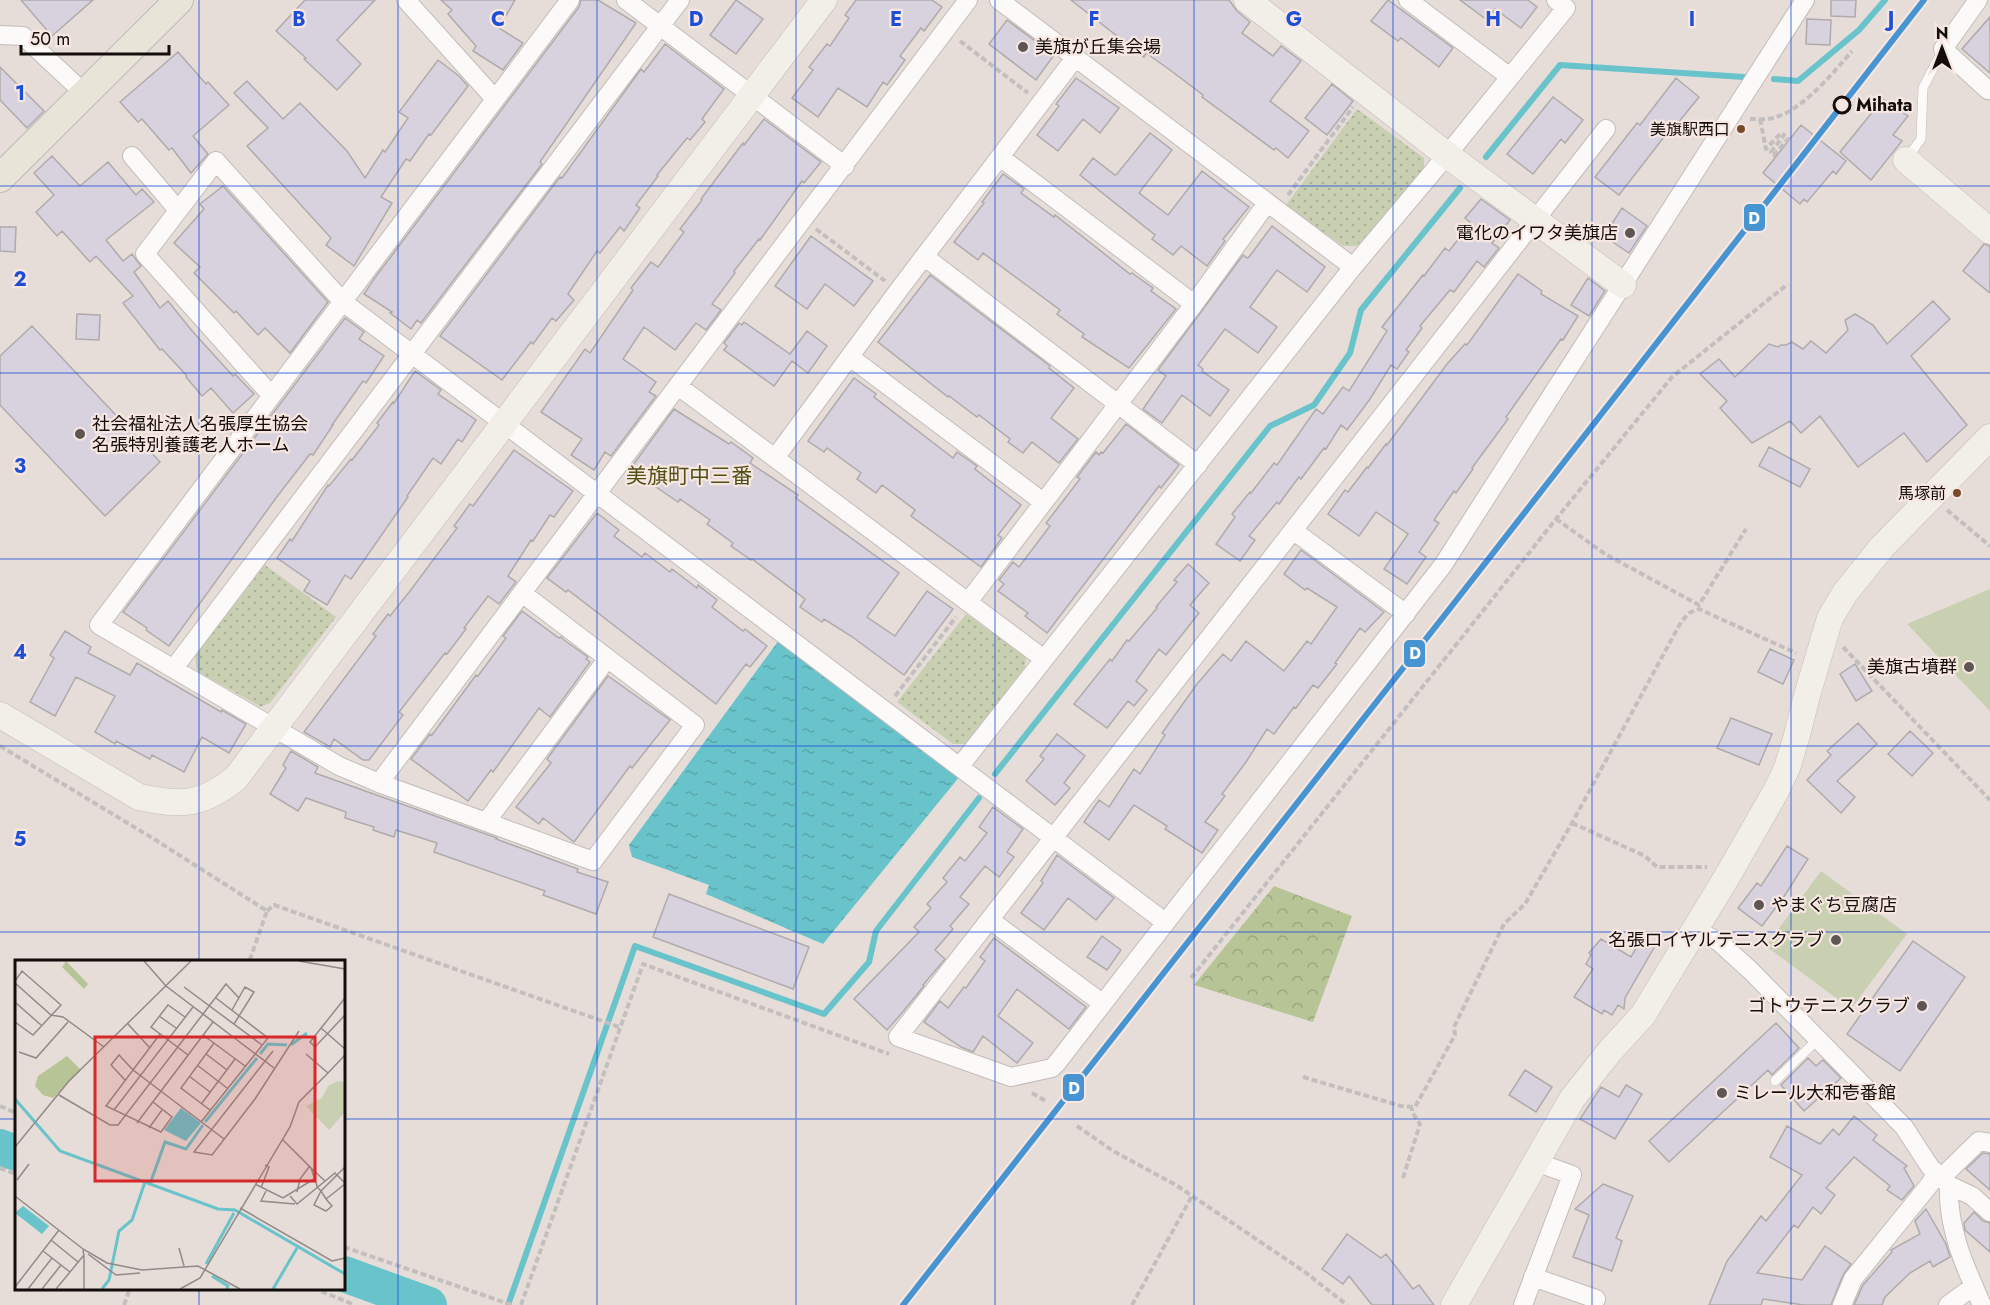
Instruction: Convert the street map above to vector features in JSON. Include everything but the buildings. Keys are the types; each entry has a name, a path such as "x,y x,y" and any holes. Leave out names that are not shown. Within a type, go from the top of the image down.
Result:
{"main road":[{"path":"0,178 179,0"}],"street":[{"path":"406,0 495,99"},
{"path":"522,593 695,725 593,861 379,783 339,766 99,625 570,0"},
{"path":"626,0 845,166"},
{"path":"174,668 411,352 680,0"},
{"path":"0,715 139,797 162,802 185,803 206,798 223,789 236,778 824,0"},
{"path":"379,783 968,0"},
{"path":"999,0 1353,267"},
{"path":"1247,0 1447,155 1623,285"},
{"path":"1408,0 1510,77"},
{"path":"960,766 1353,267 1566,8 1556,0"},
{"path":"1606,129 898,1037 1011,1077 1052,1068 1443,565 1805,0"},
{"path":"1978,0 1943,49 1988,90 1990,89"},
{"path":"0,35 23,36 84,93"},
{"path":"775,458 898,291 1075,58"},
{"path":"132,156 178,210"},
{"path":"1000,157 1194,304"},
{"path":"1906,160 1990,231"},
{"path":"272,395 145,254 216,161 344,302 1165,922"},
{"path":"968,602 1194,304 1272,207"},
{"path":"925,257 1198,465"},
{"path":"850,357 1043,502"},
{"path":"678,386 1044,659"},
{"path":"1454,1305 1572,1099 1610,1051 1643,1015 1776,791 1787,768 1830,618 1845,593 1876,554 1990,437"},
{"path":"1294,531 1406,614"},
{"path":"486,822 607,659"},
{"path":"990,920 1102,1003"},
{"path":"1694,929 1719,942 1751,971 1904,1127 1942,1179 1948,1197 1959,1253 1982,1305"},
{"path":"1842,1305 1853,1279 1930,1184 1942,1179 1979,1141 1990,1143"},
{"path":"1523,1305 1572,1175 1536,1161"},
{"path":"1942,1179 1972,1196 1990,1212"},
{"path":"1533,1277 1596,1299"},
{"path":"1948,1305 1974,1286"}],"lane":[{"path":"1906,160 1921,139 1923,88 1943,49"},
{"path":"1775,1081 1817,1040"}],"path":[{"path":"945,30 1041,104"},
{"path":"1789,140 1788,138 1774,155 1771,152 1784,135 1781,133 1766,149 1760,119 1775,118 1794,108 1823,85 1852,51"},
{"path":"1272,207 1355,104"},
{"path":"804,220 898,291"},
{"path":"1191,978 1556,519 1672,377 1788,284"},
{"path":"1931,495 1990,546"},
{"path":"1556,519 1605,554 1731,625 1816,661"},
{"path":"1303,1077 1401,1106 1415,1107 1455,1035 1454,1028 1504,924 1525,904 1572,823 1681,622 1699,607 1746,529"},
{"path":"891,701 968,602"},
{"path":"1830,618 1838,640 1846,651 1990,800"},
{"path":"0,748 154,839 267,911"},
{"path":"1572,823 1645,856 1657,867 1710,867 1728,875"},
{"path":"250,960 267,911 274,905 620,1027"},
{"path":"521,1305 643,964 900,1058"},
{"path":"1030,1092 1046,1101"},
{"path":"0,1106 15,1113"},
{"path":"1403,1178 1420,1124 1412,1108"},
{"path":"1077,1126 1113,1151 1176,1185 1305,1272 1347,1305"},
{"path":"0,1168 15,1174"},
{"path":"1132,1305 1192,1196"},
{"path":"345,1247 512,1305"},
{"path":"124,1305 129,1290"},
{"path":"318,1290 355,1305"}],"green space":[{"path":"1357,109 1424,158 1424,171 1357,246 1343,246 1286,205"},
{"path":"265,565 336,617 270,703 261,707 197,671 195,655"},
{"name":"美旗古墳群","path":"1990,589 1990,711 1907,624"},
{"path":"966,614 1026,657 1025,667 965,744 953,744 897,702"},
{"name":"名張ロイヤルテニスクラブ","path":"1821,871 1907,934 1851,1009 1766,946"},
{"path":"1274,886 1352,916 1313,1022 1194,985"}],"water":[{"path":"779,640 960,776 823,944 706,894 709,885 632,857 629,845"}],"waterway":[{"path":"1774,79 1798,81 1859,30 1885,0"},
{"path":"1486,157 1560,65 1744,77"},
{"path":"995,774 1270,426 1314,405 1350,353 1361,310 1460,188"},
{"path":"508,1305 635,946 824,1014 869,962 876,931 979,798"},
{"path":"0,1147 15,1153"},
{"path":"345,1274 429,1305"}],"transit line":[{"name":"D","path":"903,1305 1924,0"}],"place":[{"name":"美旗が丘集会場","path":"1023,47"},
{"name":"Mihata","path":"1842,105"},
{"name":"美旗駅西口","path":"1741,129"},
{"name":"電化のイワタ美旗店","path":"1630,233"},
{"name":"社会福祉法人名張厚生協会 名張特別養護老人ホーム","path":"80,434"},
{"name":"馬塚前","path":"1957,493"},
{"name":"美旗古墳群","path":"1969,667"},
{"name":"やまぐち豆腐店","path":"1759,905"},
{"name":"名張ロイヤルテニスクラブ","path":"1836,940"},
{"name":"ゴトウテニスクラブ","path":"1922,1006"},
{"name":"ミレール大和壱番館","path":"1722,1093"}],"district":[{"name":"美旗町中三番","path":"689,476"}]}
